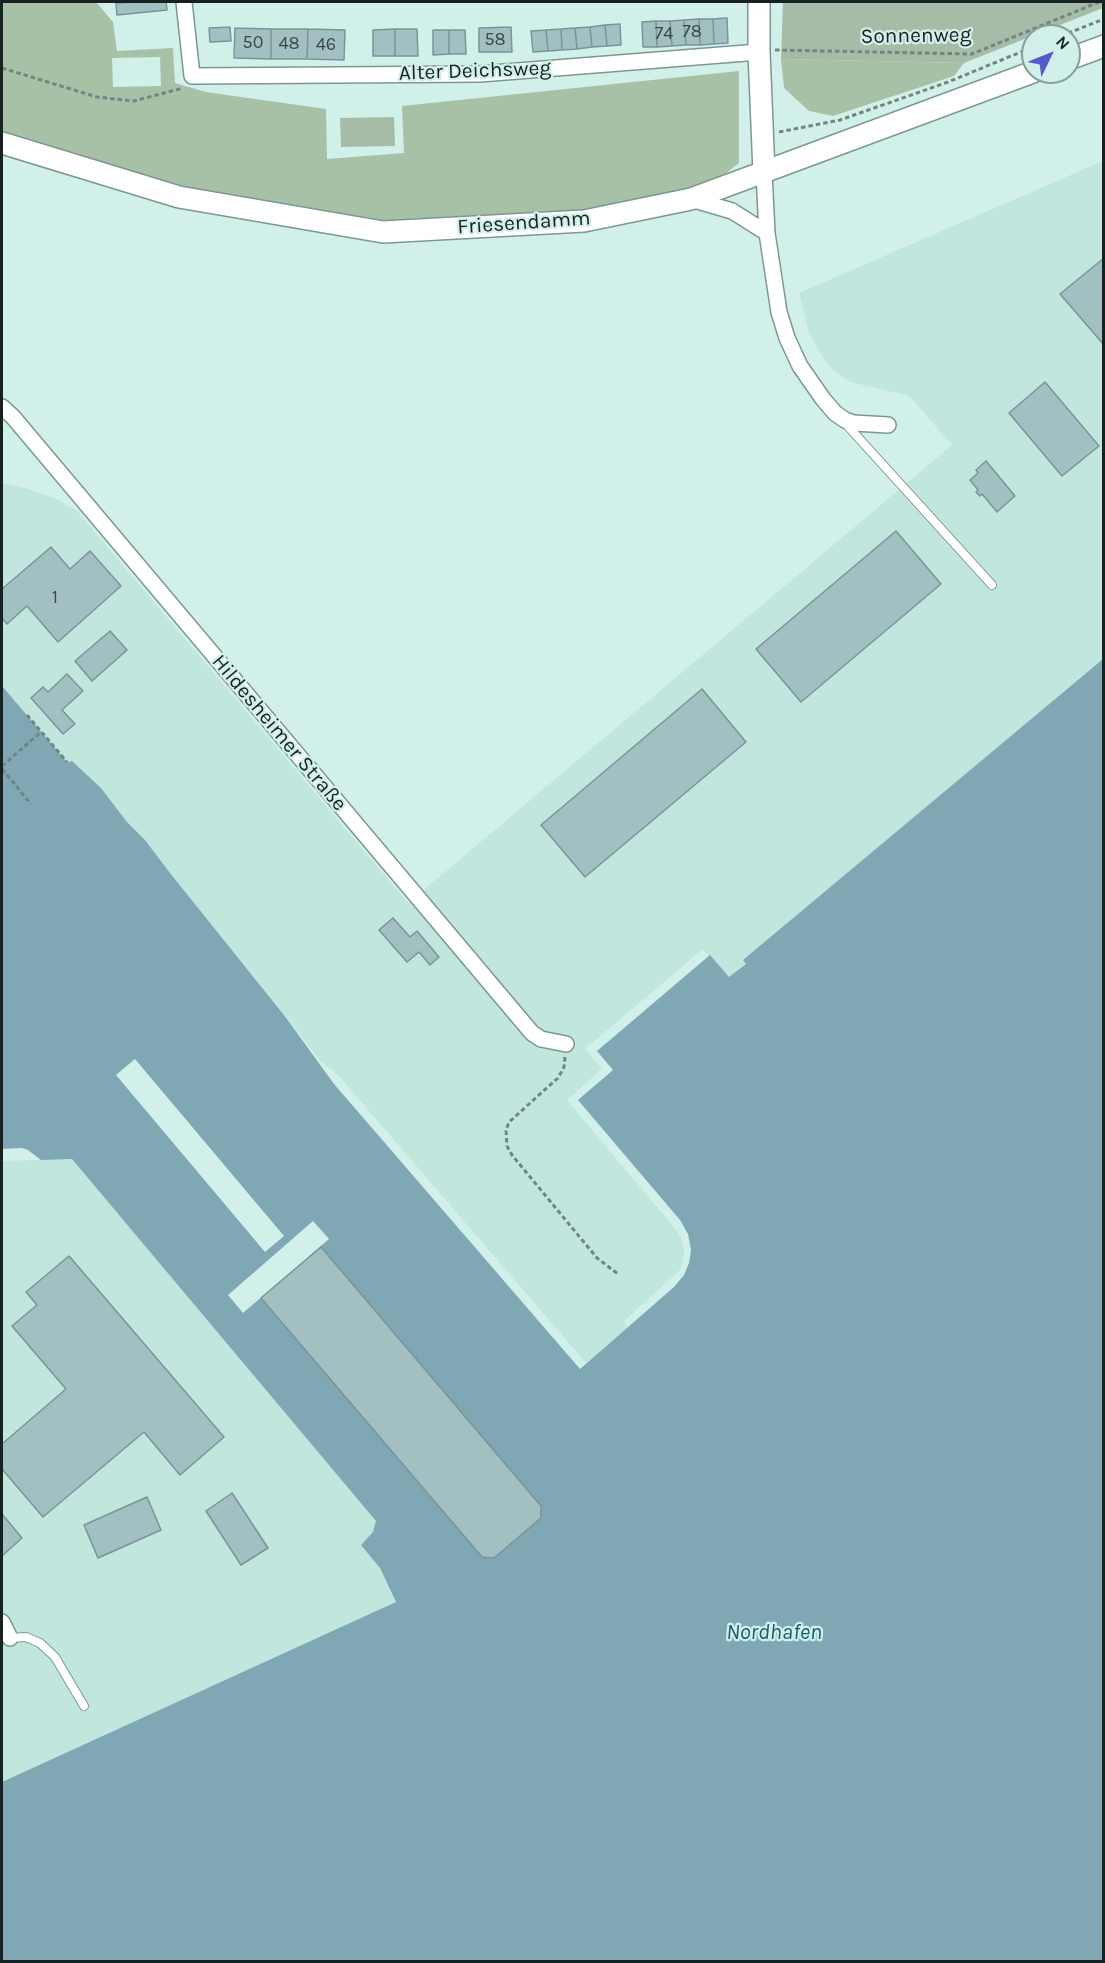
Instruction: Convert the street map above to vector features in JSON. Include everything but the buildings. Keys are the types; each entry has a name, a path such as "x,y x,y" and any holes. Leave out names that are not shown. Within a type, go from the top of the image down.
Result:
{"main road":[{"path":"759,2 761,135 764,173"},
{"path":"1081,55 1104,46"},
{"name":"Friesendamm","path":"2,143 179,197 383,232 584,221 691,199 1021,77"}],"street":[{"path":"184,2 192,76"},
{"name":"Alter Deichsweg","path":"192,76 480,74 759,52"},
{"path":"764,173 767,234 778,312 787,338 810,381 836,413 854,423 888,425"},
{"path":"691,199 732,211 767,234"},
{"name":"Hildesheimer Straße","path":"2,406 532,1033 541,1039 566,1044"},
{"path":"2,1622 10,1638"}],"lane":[{"path":"836,413 992,585"},
{"path":"10,1638 26,1638 40,1643 55,1657 84,1706"}],"path":[{"name":"Sonnenweg","path":"759,52 779,50 972,54 1099,2"},
{"path":"1081,28 1104,19"},
{"path":"761,135 840,120 948,82 1021,52"},
{"path":"2,68 97,97 134,101 182,88 192,76"},
{"path":"27,715 67,762"},
{"path":"31,804 2,768 41,732"},
{"path":"566,1044 562,1072 509,1122 506,1130 507,1146 597,1258 618,1274"}],"shaded area":[{"path":"2,2 96,2 113,22 117,51 173,48 175,83 206,92 326,109 327,159 404,153 402,106 739,71 739,163 710,186 583,219 385,229 180,195 2,141","holes":["160,57 161,86 113,87 112,58"]},
{"path":"783,2 1103,2 1103,8 1063,24 1021,24 1021,40 964,63 781,59"},
{"path":"781,59 964,63 954,76 833,116 809,111 784,88"},
{"path":"394,117 395,146 341,147 340,118"},
{"path":"1103,161 1103,659 744,960 746,963 729,978 703,949 585,1049 602,1069 567,1100 672,1225 681,1237 684,1250 679,1271 623,1322 628,1327 586,1363 339,1076 320,1061 106,794 72,761 67,762 2,686 2,483 59,500 77,511 408,903 952,445 906,395 850,382 832,369 809,333 799,293"},
{"path":"72,1159 377,1521 373,1532 378,1565 396,1603 2,1782 2,1161"}],"water":[{"name":"Nordhafen","path":"1103,659 1103,1961 2,1961 2,1782 396,1602 380,1568 361,1545 373,1532 376,1521 72,1159 41,1160 22,1148 2,1149 2,686 67,762 72,761 101,788 284,1015 334,1084 580,1369 674,1287 684,1275 691,1250 688,1234 680,1220 578,1100 613,1070 597,1051 710,955 729,977 746,964 743,960"}],"pier":[{"path":"135,1059 284,1236 265,1252 116,1075"},
{"path":"313,1221 329,1239 243,1313 228,1295"}]}
